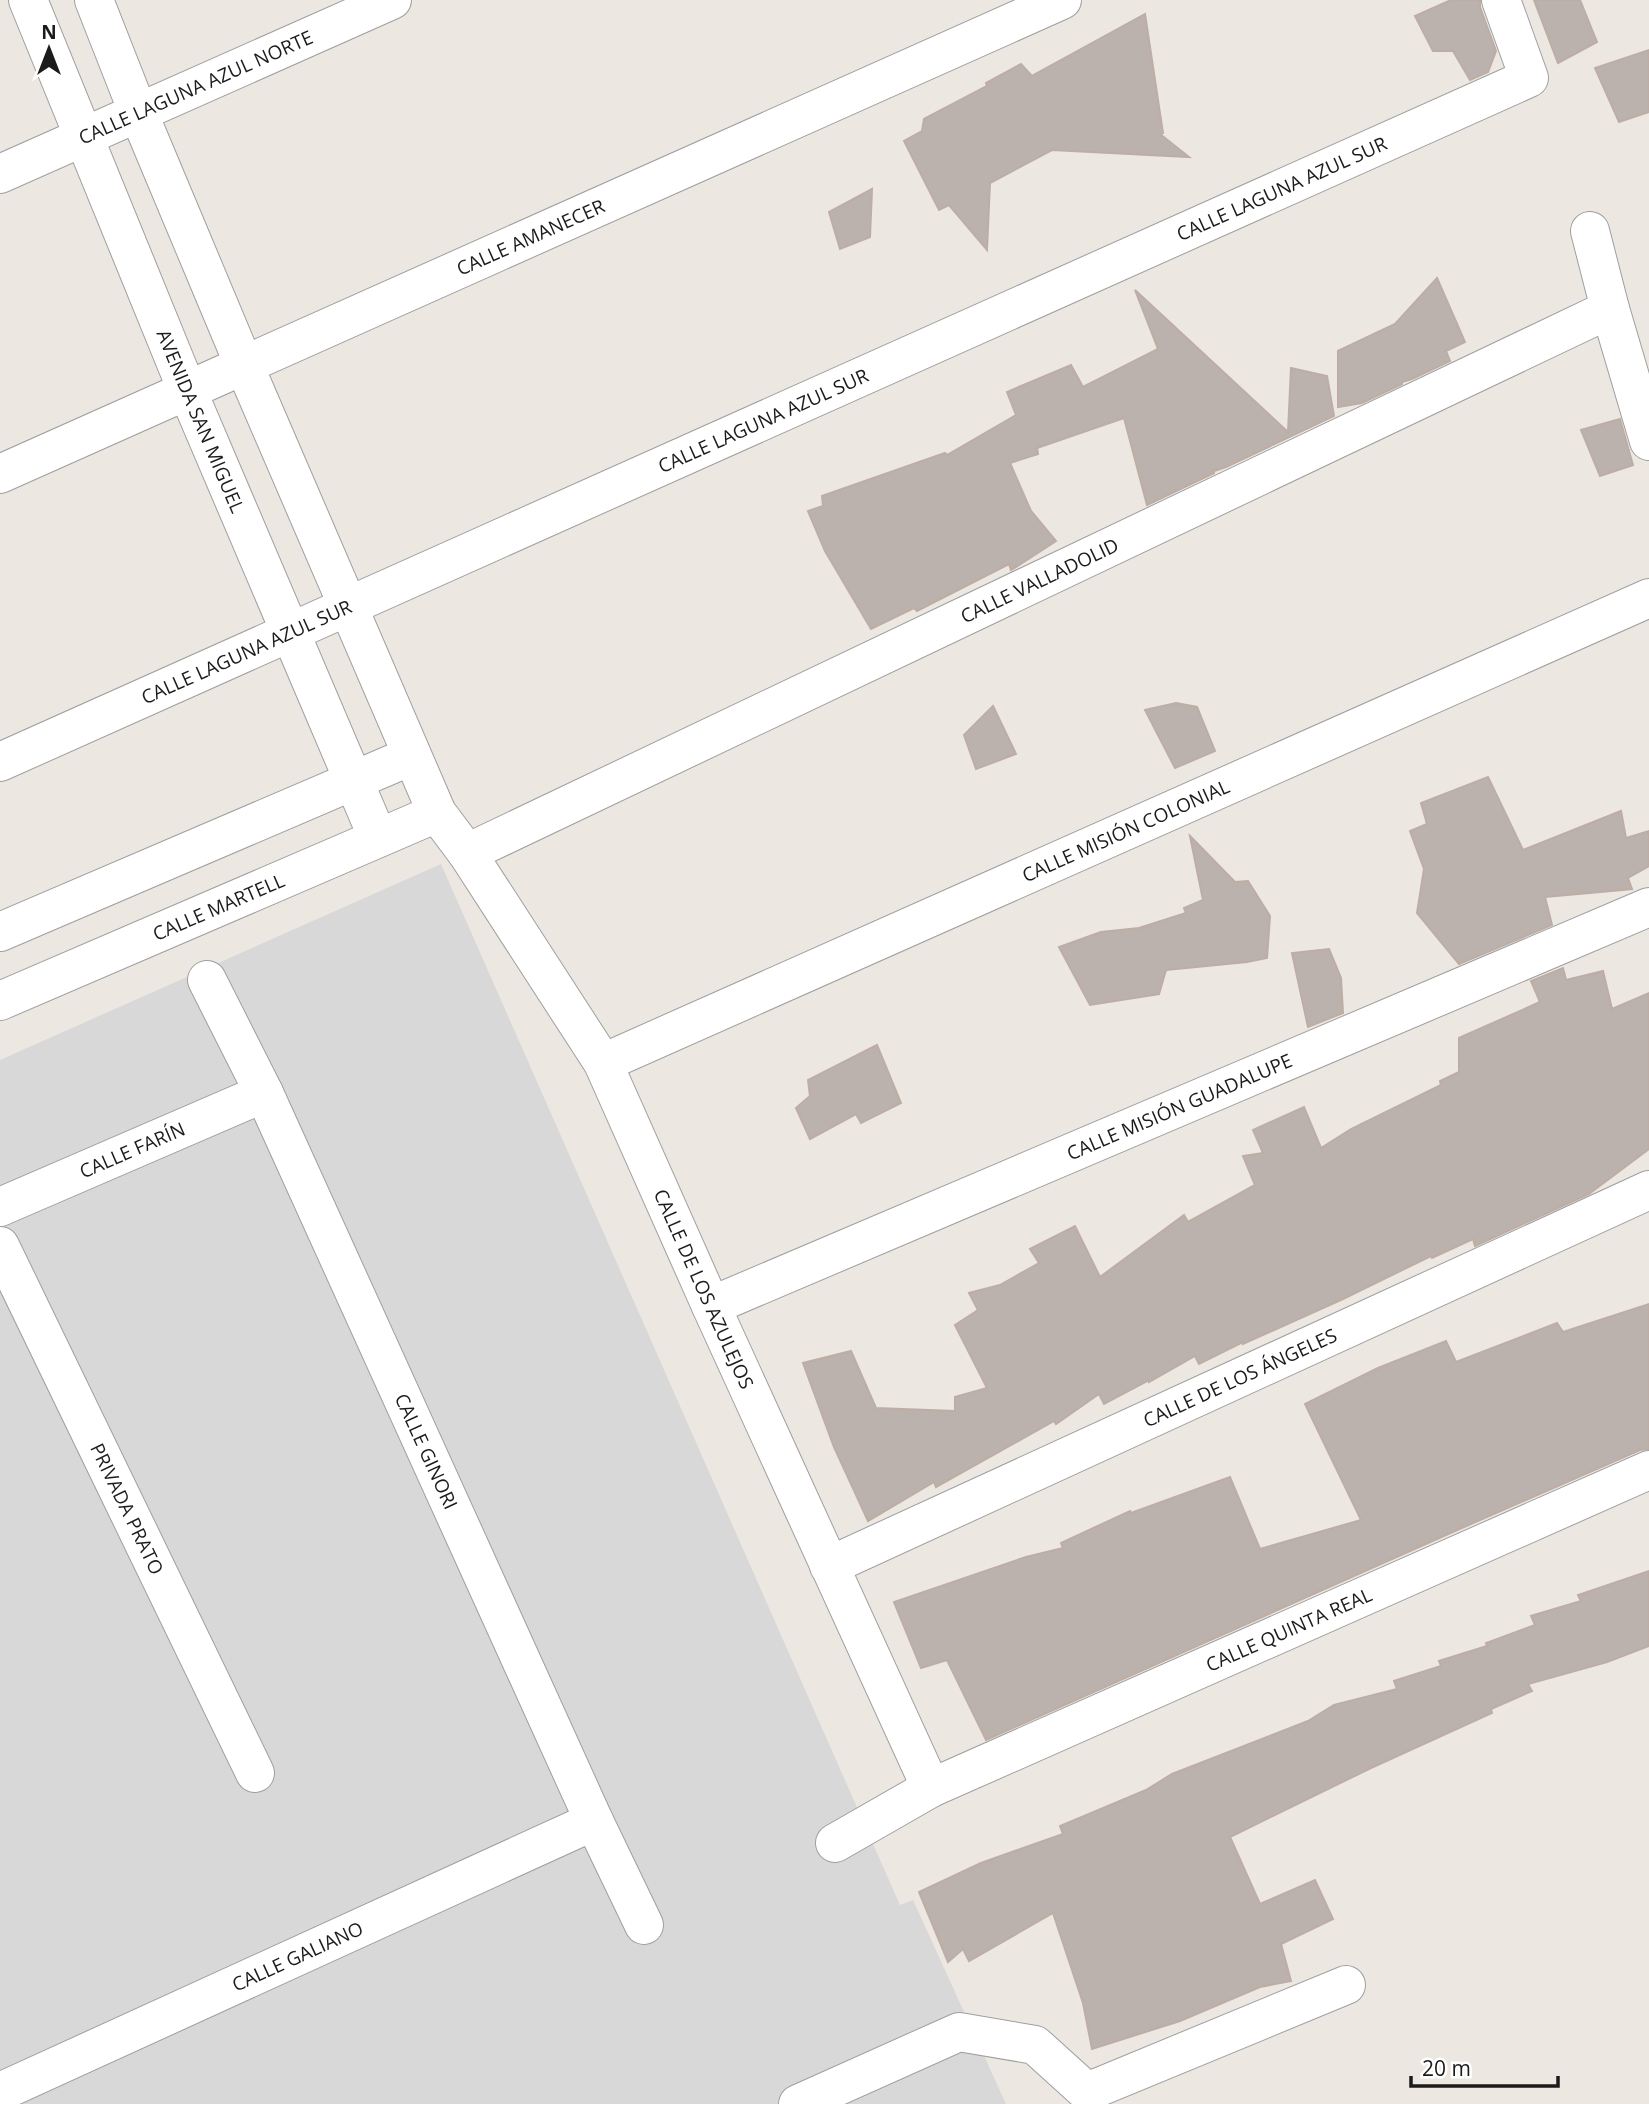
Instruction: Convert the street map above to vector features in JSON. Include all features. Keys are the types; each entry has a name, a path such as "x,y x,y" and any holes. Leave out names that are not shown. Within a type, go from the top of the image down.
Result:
{"street":[{"name":"AVENIDA SAN MIGUEL","path":"28,0 187,390 378,838"},
{"path":"94,0 244,365 437,813"},
{"name":"CALLE LAGUNA AZUL NORTE","path":"0,174 391,0"},
{"name":"CALLE AMANECER","path":"0,474 1062,0"},
{"name":"CALLE LAGUNA AZUL SUR","path":"0,762 1529,78 1501,0"},
{"path":"1590,231 1649,440"},
{"name":"CALLE VALLADOLID","path":"467,853 1610,309"},
{"name":"CALLE MISIÓN COLONIAL","path":"603,1063 1649,598"},
{"path":"0,932 411,756"},
{"name":"CALLE DE LOS AZULEJOS","path":"437,813 467,853 603,1063 931,1788"},
{"name":"CALLE MARTELL","path":"0,1001 437,813"},
{"name":"CALLE MISIÓN GUADALUPE","path":"711,1306 1649,907"},
{"name":"CALLE GINORI","path":"207,980 264,1093 594,1821 644,1925"},
{"name":"CALLE FARÍN","path":"0,1207 264,1093"},
{"name":"CALLE DE LOS ÁNGELES","path":"829,1566 1649,1190"},
{"name":"PRIVADA PRATO","path":"0,1246 255,1773"},
{"name":"CALLE QUINTA REAL","path":"835,1843 931,1788 1649,1470"},
{"name":"CALLE GALIANO","path":"0,2092 594,1821"},
{"path":"798,2104 959,2032 1035,2045 1087,2092 1346,1985"}],"shaded area":[{"path":"441,864 900,1905 913,1900 1006,2104 0,2104 0,1060"}],"building":[{"path":"1451,0 1480,0 1496,51 1488,72 1470,80 1453,51 1433,51 1415,16"},
{"path":"1534,0 1580,0 1597,42 1558,63"},
{"path":"1145,14 1163,133 1160,134 1189,157 1052,150 990,183 987,250 949,205 939,210 904,141 922,131 924,119 987,86 986,83 1021,64 1032,76"},
{"path":"1649,50 1649,112 1619,122 1595,68"},
{"path":"872,189 870,237 840,249 829,212"},
{"path":"1437,278 1465,342 1446,351 1450,361 1362,403 1338,407 1338,351 1395,324"},
{"path":"1135,290 1288,432 1291,368 1327,376 1334,416 1147,505 1124,418 1037,448 1038,454 1010,463 1031,511 1056,541 1011,570 1009,564 917,611 914,608 871,629 825,551 808,511 823,506 822,496 945,453 947,455 1016,415 1007,392 1071,365 1083,387 1158,349"},
{"path":"1620,419 1633,465 1600,476 1581,430"},
{"path":"1176,703 1197,707 1215,751 1175,768 1145,710"},
{"path":"993,706 1016,754 976,769 964,735"},
{"path":"1488,777 1523,850 1621,811 1626,838 1649,831 1649,866 1628,878 1632,889 1545,897 1552,925 1459,964 1417,913 1424,869 1410,831 1427,824 1421,803"},
{"path":"1190,836 1235,882 1248,881 1270,916 1267,958 1166,970 1159,994 1090,1005 1059,947 1101,932 1139,928 1186,913 1184,908 1203,900"},
{"path":"1329,949 1341,978 1343,1013 1308,1027 1292,953"},
{"path":"1563,968 1566,980 1603,971 1612,1009 1649,993 1649,1149 1589,1194 1475,1246 1473,1239 1432,1258 1431,1256 1199,1364 1195,1356 1104,1404 1099,1394 1056,1424 1054,1421 936,1487 934,1482 868,1521 834,1447 803,1363 851,1351 876,1408 955,1411 955,1397 987,1388 955,1325 978,1310 969,1293 1000,1285 1039,1263 1030,1249 1075,1226 1100,1277 1184,1215 1188,1222 1255,1185 1243,1156 1263,1153 1253,1130 1304,1107 1321,1148 1351,1129 1441,1085 1440,1081 1459,1072 1459,1038 1540,1002 1531,981"},
{"path":"877,1045 901,1103 861,1123 856,1114 810,1139 796,1108 810,1096 808,1080"},
{"path":"1649,1304 1649,1449 1640,1450 1455,1531 986,1740 947,1660 921,1668 894,1602 1026,1557 1063,1548 1061,1543 1130,1511 1131,1513 1230,1477 1260,1549 1361,1520 1305,1404 1378,1368 1446,1341 1456,1362 1557,1323 1563,1332"},
{"path":"1649,1571 1649,1646 1607,1662 1528,1684 1532,1691 1491,1709 1492,1713 1230,1837 1260,1904 1315,1880 1333,1919 1281,1944 1291,1981 1260,1987 1180,2021 1092,2049 1083,2003 1053,1913 969,1961 963,1949 948,1962 919,1892 981,1863 1063,1834 1060,1826 1146,1790 1172,1774 1308,1721 1334,1705 1397,1689 1394,1681 1441,1666 1439,1661 1487,1646 1486,1643 1535,1625 1531,1616 1581,1601 1578,1595"}]}
